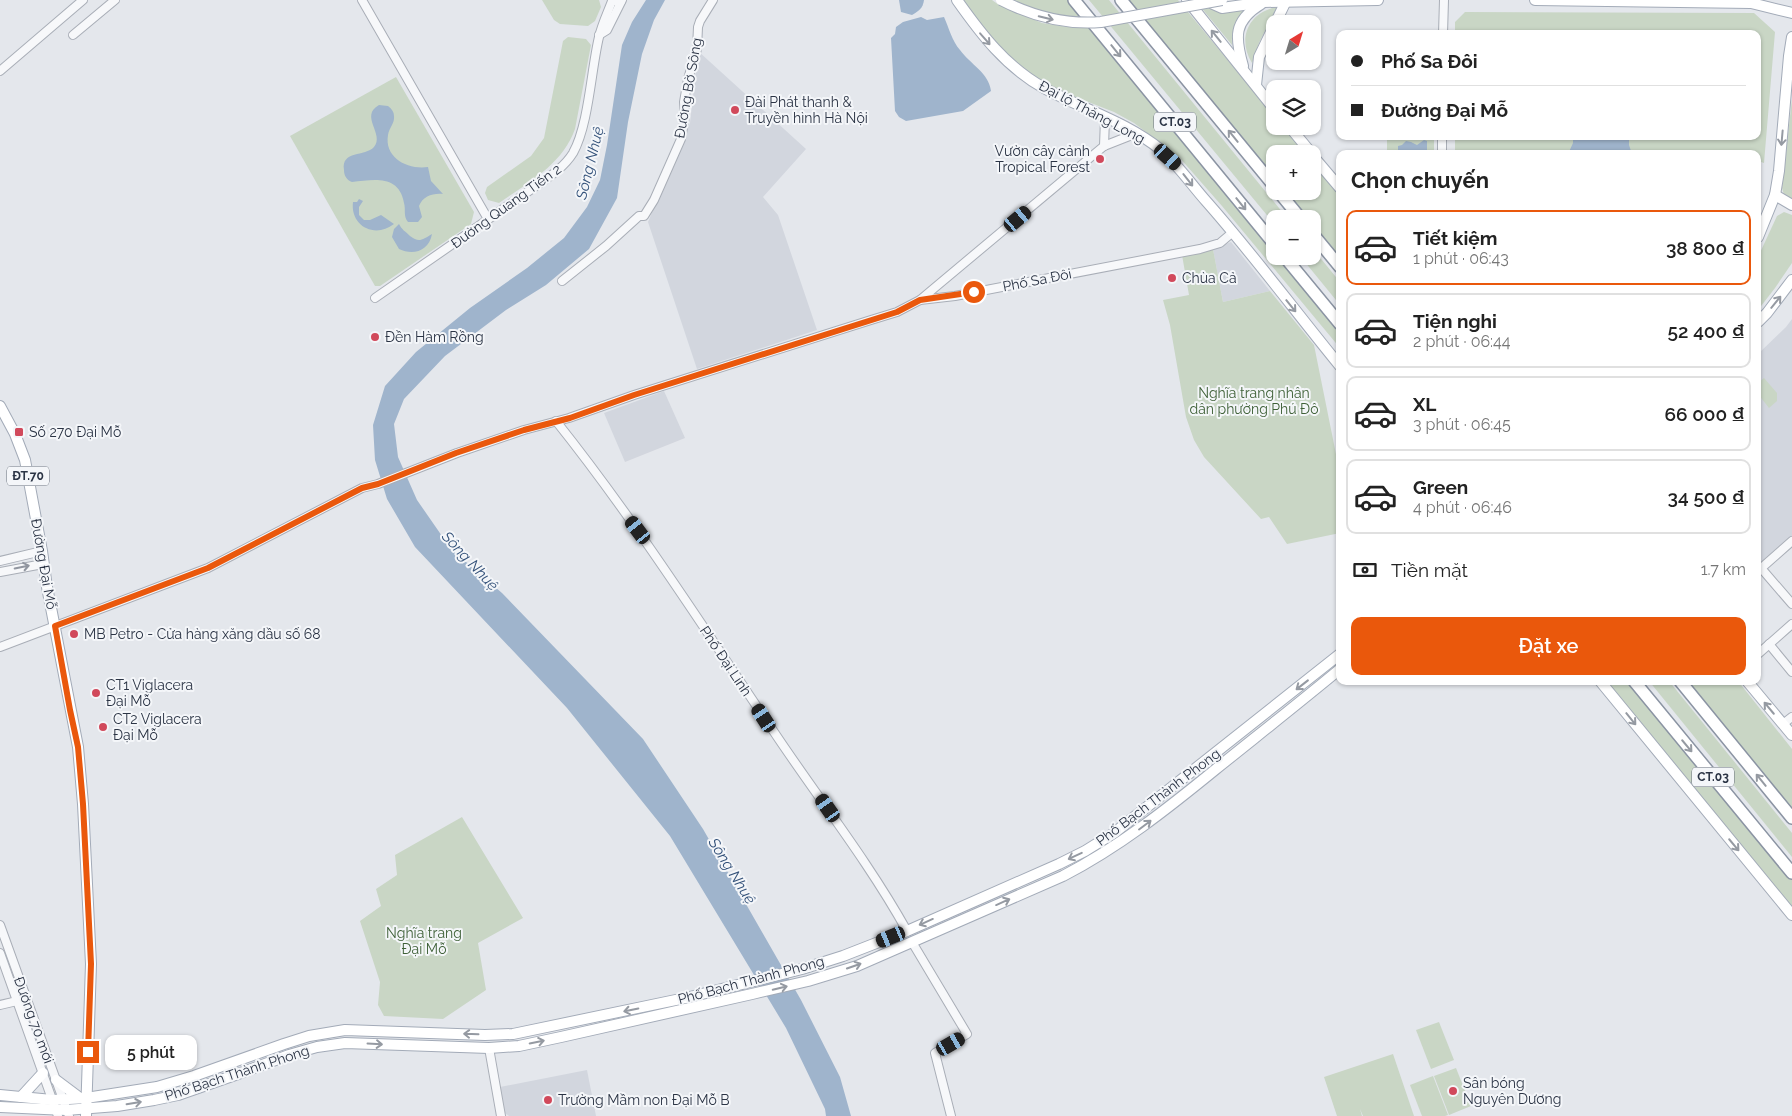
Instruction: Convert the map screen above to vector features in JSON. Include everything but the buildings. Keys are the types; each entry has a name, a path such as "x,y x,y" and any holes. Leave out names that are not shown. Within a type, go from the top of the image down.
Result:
{"highway":[{"name":"CT.03","path":"1074,0 1266,234"},
{"name":"CT.03","path":"1121,0 1266,176"},
{"path":"1285,200 1294,210"},
{"path":"1321,244 1336,261"},
{"path":"1291,265 1336,319"},
{"name":"CT.03","path":"1637,685 1792,873"},
{"name":"CT.03","path":"1683,685 1792,818"}],"main road":[{"name":"Đại lộ Thăng Long","path":"956,0 982,35 1021,73 1043,88 1137,134 1159,149 1176,164 1336,361"},
{"path":"1001,0 1042,17 1085,23 1126,18 1222,0"},
{"path":"1187,0 1266,98"},
{"path":"1211,0 1213,4 1222,8 1264,2 1378,0"},
{"path":"1535,0 1751,1 1792,14"},
{"path":"1245,72 1237,45 1238,30 1246,15 1264,2"},
{"path":"1256,85 1259,57 1286,2"},
{"path":"1761,230 1775,195 1779,171 1792,37"},
{"path":"1296,135 1305,145"},
{"path":"1321,165 1336,183"},
{"path":"1775,195 1792,205"},
{"path":"1761,319 1792,280"},
{"name":"Đường Đại Mỗ","path":"0,406 16,434 25,460 42,551 46,587 78,747 83,804 91,964 84,1105"},
{"name":"Phố Bạch Thành Phong","path":"84,1105 122,1093 176,1083 309,1036 345,1030 485,1035 514,1034 651,1006 843,956 907,931 1085,851 1114,833 1336,657"},
{"name":"Phố Bạch Thành Phong","path":"84,1105 116,1106 178,1095 289,1055 317,1047 345,1043 489,1048 519,1046 808,981 857,966 1047,883 1086,864 1124,841 1180,799 1336,672"},
{"path":"1603,685 1792,914"},
{"path":"1750,685 1792,735"},
{"path":"1042,871 1047,883"},
{"path":"651,1006 653,1017"},
{"path":"345,1030 345,1043"},
{"path":"21,1097 43,1073"},
{"path":"56,1080 84,1105"},
{"path":"0,1095 21,1097 60,1110"},
{"path":"60,1110 63,1099 84,1105"},
{"path":"0,1107 37,1113 84,1105"}],"street":[{"path":"0,71 83,0"},
{"path":"73,35 115,0"},
{"path":"362,0 488,219"},
{"path":"599,35 612,0 622,0"},
{"name":"Đường Quang Tiến 2","path":"375,298 560,169 573,153 579,141 599,35 607,30 622,0"},
{"name":"Đường Bờ Sông","path":"562,281 606,246 639,216 644,216 654,200 681,139 685,116 684,102 688,79 697,49 698,27 713,0"},
{"path":"1444,0 1444,30"},
{"path":"1104,146 1105,118"},
{"path":"920,300 1104,146 1137,134"},
{"name":"Phố Sa Đôi","path":"0,647 208,568 362,488 378,484 524,430 897,312 920,300 951,296 1200,249 1220,243 1233,232"},
{"path":"945,279 942,287 943,290 951,296"},
{"name":"Phố Đại Linh","path":"556,421 638,530 775,735 838,822 907,931"},
{"path":"1761,567 1792,541"},
{"path":"0,561 42,551"},
{"path":"0,572 44,564"},
{"path":"1761,571 1792,604"},
{"path":"1761,651 1792,624"},
{"path":"1769,644 1792,672"},
{"path":"1783,724 1792,717"},
{"name":"Đường 70 mới","path":"0,925 63,1099"},
{"path":"912,942 967,1034 935,1053 951,1116"},
{"name":"Đường 70 mới","path":"0,953 43,1073 60,1110"},
{"path":"0,1005 17,1001"},
{"path":"489,1048 501,1116"}],"shaded area":[{"path":"698,51 806,149 763,197 778,215 817,330 697,369 648,222 690,123"},
{"path":"1231,242 1270,291 1223,302 1213,249"},
{"path":"1792,319 1792,543 1761,567 1761,351"},
{"path":"664,391 685,438 625,462 604,413"},
{"name":"Trường Mầm non Đại Mỗ B","path":"587,1070 596,1116 509,1116 505,1113 500,1087"}],"green space":[{"path":"542,0 599,0 601,7 595,21 588,26 560,24 554,20"},
{"path":"961,0 992,0 999,5 1042,23 1094,28 1266,240 1266,259 1179,157 1134,123 1114,112 1060,91 1035,78 998,48"},
{"path":"1011,0 1070,0 1085,18 1047,12"},
{"path":"1089,0 1109,0 1266,192 1266,200 1272,200 1281,210 1266,210 1266,214"},
{"path":"1128,0 1178,0 1266,106 1266,135 1290,135 1298,145 1266,145 1266,171"},
{"path":"1195,0 1247,8 1235,24 1232,45"},
{"path":"1277,7 1273,15 1266,15 1266,29 1252,63 1246,45 1248,28 1259,14"},
{"path":"1465,12 1754,13 1775,32 1764,163 1761,162 1761,150 1455,150 1455,140 1761,140 1761,30 1455,30 1455,22"},
{"path":"568,37 586,39 591,45 575,129 569,142 553,163 533,180 499,203 488,200 485,193 487,187 531,156 544,138 563,41"},
{"path":"396,77 474,212 471,224 380,286 375,286 290,136"},
{"path":"1792,99 1792,200 1784,195 1782,188"},
{"path":"1387,140 1434,140 1434,150 1387,150"},
{"path":"1321,172 1336,190 1336,257 1321,238 1321,210 1298,210 1289,200 1321,200"},
{"path":"1784,212 1792,215 1792,263 1761,306 1761,251 1777,216"},
{"name":"Nghĩa trang nhân dân phường Phú Đô","path":"1213,249 1223,302 1270,291 1314,345 1336,454 1336,534 1287,544 1269,517 1261,519 1204,457 1194,440 1186,417 1170,325 1163,300 1189,295 1182,255"},
{"path":"1321,259 1336,277 1336,300 1307,265 1321,265"},
{"path":"1271,265 1286,265 1336,326 1336,343"},
{"path":"1764,378 1777,393 1777,401 1769,408 1761,398 1761,380"},
{"path":"1609,685 1634,685 1792,878 1792,908"},
{"path":"1652,685 1672,685 1792,833 1792,857"},
{"path":"1691,685 1741,685 1792,749 1792,809"},
{"name":"Nghĩa trang Đại Mỗ","path":"462,817 523,918 478,943 486,990 443,1019 384,1016 378,1005 380,982 360,921 381,906 376,889 397,875 395,855"},
{"name":"Sân bóng Nguyên Dương","path":"1439,1022 1454,1060 1431,1069 1416,1030"},
{"path":"1393,1054 1414,1116 1363,1116 1360,1109 1362,1116 1337,1116 1324,1077"},
{"name":"Sân bóng Nguyên Dương","path":"1456,1068 1471,1106 1449,1115 1434,1076"},
{"name":"Sân bóng Nguyên Dương","path":"1433,1076 1448,1115 1422,1116 1410,1085"}],"water":[{"path":"646,0 665,0 654,20 642,54 628,122 617,198 589,249 546,285 506,310 445,356 404,399 394,424 398,457 417,500 451,549 502,593 643,739 703,829 801,1000 840,1077 851,1116 826,1116 825,1109 786,1028 670,836 567,708 415,547 387,499 375,460 373,425 385,386 416,352 470,308 527,268 564,238 587,207 600,180 622,45 632,22"},
{"path":"899,0 924,0 920,9 912,15 901,12"},
{"path":"921,17 927,20 944,17 957,46 987,79 991,91 963,111 906,121 899,117 895,111 891,38 895,34 896,27 903,22"},
{"path":"379,105 388,106 394,113 394,121 388,135 388,143 394,156 406,164 428,167 431,181 443,194 432,195 423,200 419,206 422,217 418,222 408,222 401,194 397,187 391,183 376,180 352,182 347,179 345,174 344,164 346,159 370,150 377,142 371,114 373,109"},
{"path":"1424,140 1427,141 1427,150 1398,150 1398,146 1406,141 1417,145"},
{"path":"1573,140 1629,140 1631,150 1570,150"},
{"path":"359,199 363,201 359,207 359,215 364,220 370,220 381,215 394,224 379,230 365,228 355,218 353,210 353,202 357,202"},
{"path":"399,224 410,236 418,240 432,234 428,245 415,252 399,249 392,237 394,229"}],"place":[{"name":"Đài Phát thanh & Truyền hình Hà Nội","path":"735,110"},
{"name":"Vườn cây cảnh Tropical Forest","path":"1100,159"},
{"name":"Chùa Cả","path":"1172,278"},
{"name":"Đền Hàm Rồng","path":"375,337"},
{"name":"Số 270 Đại Mỗ","path":"19,432"},
{"name":"MB Petro - Cửa hàng xăng dầu số 68","path":"74,634"},
{"name":"CT1 Viglacera Đại Mỗ","path":"96,693"},
{"name":"CT2 Viglacera Đại Mỗ","path":"103,727"},
{"name":"Sân bóng Nguyên Dương","path":"1453,1091"},
{"name":"Trường Mầm non Đại Mỗ B","path":"548,1100"}],"route":[{"path":"88,1052 91,964 83,804 78,747 55,626 99,611 208,568 362,488 378,484 456,453 897,312 920,300 974,292"}],"water label":[{"name":"Sông Nhuệ","path":"590,163"},
{"name":"Sông Nhuệ","path":"470,561"},
{"name":"Sông Nhuệ","path":"732,871"}]}
